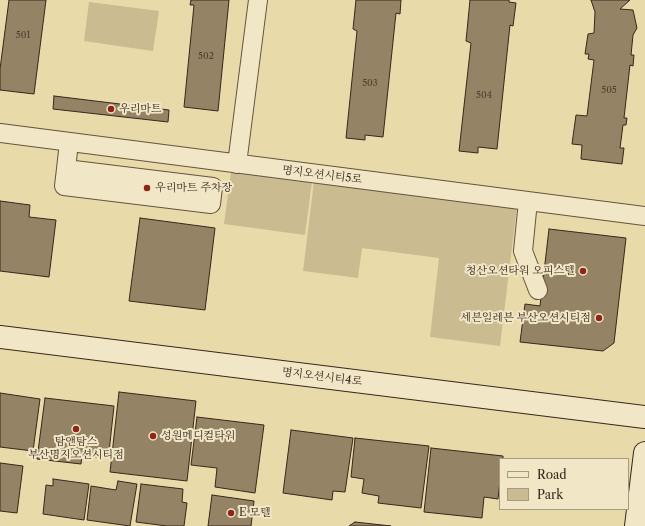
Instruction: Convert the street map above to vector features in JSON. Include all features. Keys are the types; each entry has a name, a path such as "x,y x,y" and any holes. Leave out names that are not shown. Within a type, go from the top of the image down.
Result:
{"main road":[{"name":"명지오션시티4로","path":"0,337 645,417"},
{"path":"636,526 645,453"}],"street":[{"path":"237,164 258,0"},
{"name":"명지오션시티5로","path":"0,133 645,216"},
{"path":"66,169 213,187 211,204 64,186 69,142"},
{"path":"528,201 523,250 538,290"}],"green space":[{"path":"89,2 159,11 153,51 84,41"},
{"path":"231,172 312,182 305,235 224,224"},
{"path":"314,181 517,206 500,346 430,337 439,258 362,248 358,278 303,271"}],"building":[{"path":"9,0 46,0 34,94 0,90 0,69"},
{"path":"191,0 229,0 218,111 184,107 194,5 190,5"},
{"path":"356,0 401,0 400,14 396,13 383,137 365,135 365,140 346,138 357,31 353,29"},
{"path":"470,0 509,0 509,2 516,3 513,26 510,25 497,149 478,147 478,153 459,151 471,43 466,41"},
{"path":"591,0 630,0 620,9 633,10 637,28 633,35 631,55 634,55 633,66 630,65 624,118 627,118 626,125 623,125 620,148 624,148 622,164 581,159 582,145 572,144 576,115 587,116 594,60 588,59 589,54 585,54 588,34 594,33 595,12"},
{"name":"우리마트","path":"54,96 169,110 168,122 53,109"},
{"path":"0,201 30,205 29,217 56,220 49,277 0,271"},
{"path":"140,218 215,228 205,310 129,301"},
{"name":"청산오션타워 오피스텔","path":"549,229 626,238 614,343 603,351 520,342 525,304 540,306"},
{"name":"성원메디컬타워","path":"119,392 196,401 187,481 110,472"},
{"path":"0,393 40,399 33,451 0,447"},
{"name":"탐앤탐스 부산명지오션시티점","path":"45,398 114,406 109,452 98,451 97,457 82,455 81,464 37,459"},
{"path":"197,417 264,425 255,493 215,487 217,468 191,465"},
{"path":"291,430 353,438 345,492 333,491 332,500 283,493"},
{"path":"355,438 429,446 421,508 378,503 379,496 362,493 364,479 351,477"},
{"path":"431,448 503,456 503,458 499,458 498,499 484,497 482,518 424,512"},
{"path":"0,463 23,466 17,513 0,511"},
{"path":"53,479 89,484 84,520 43,514 46,485 53,486"},
{"path":"118,481 137,484 130,526 87,520 91,486 116,490"},
{"path":"141,484 183,489 182,502 187,503 184,526 167,526 136,522"},
{"name":"E 모텔","path":"212,495 254,501 251,526 208,526"},
{"path":"355,522 391,526 349,526"}],"place":[{"name":"우리마트","path":"111,109"},
{"name":"우리마트 주차장","path":"147,188"},
{"name":"청산오션타워 오피스텔","path":"583,271"},
{"name":"세븐일레븐 부산오션시티점","path":"599,318"},
{"name":"탐앤탐스 부산명지오션시티점","path":"76,429"},
{"name":"성원메디컬타워","path":"153,436"},
{"name":"E 모텔","path":"231,513"}]}
